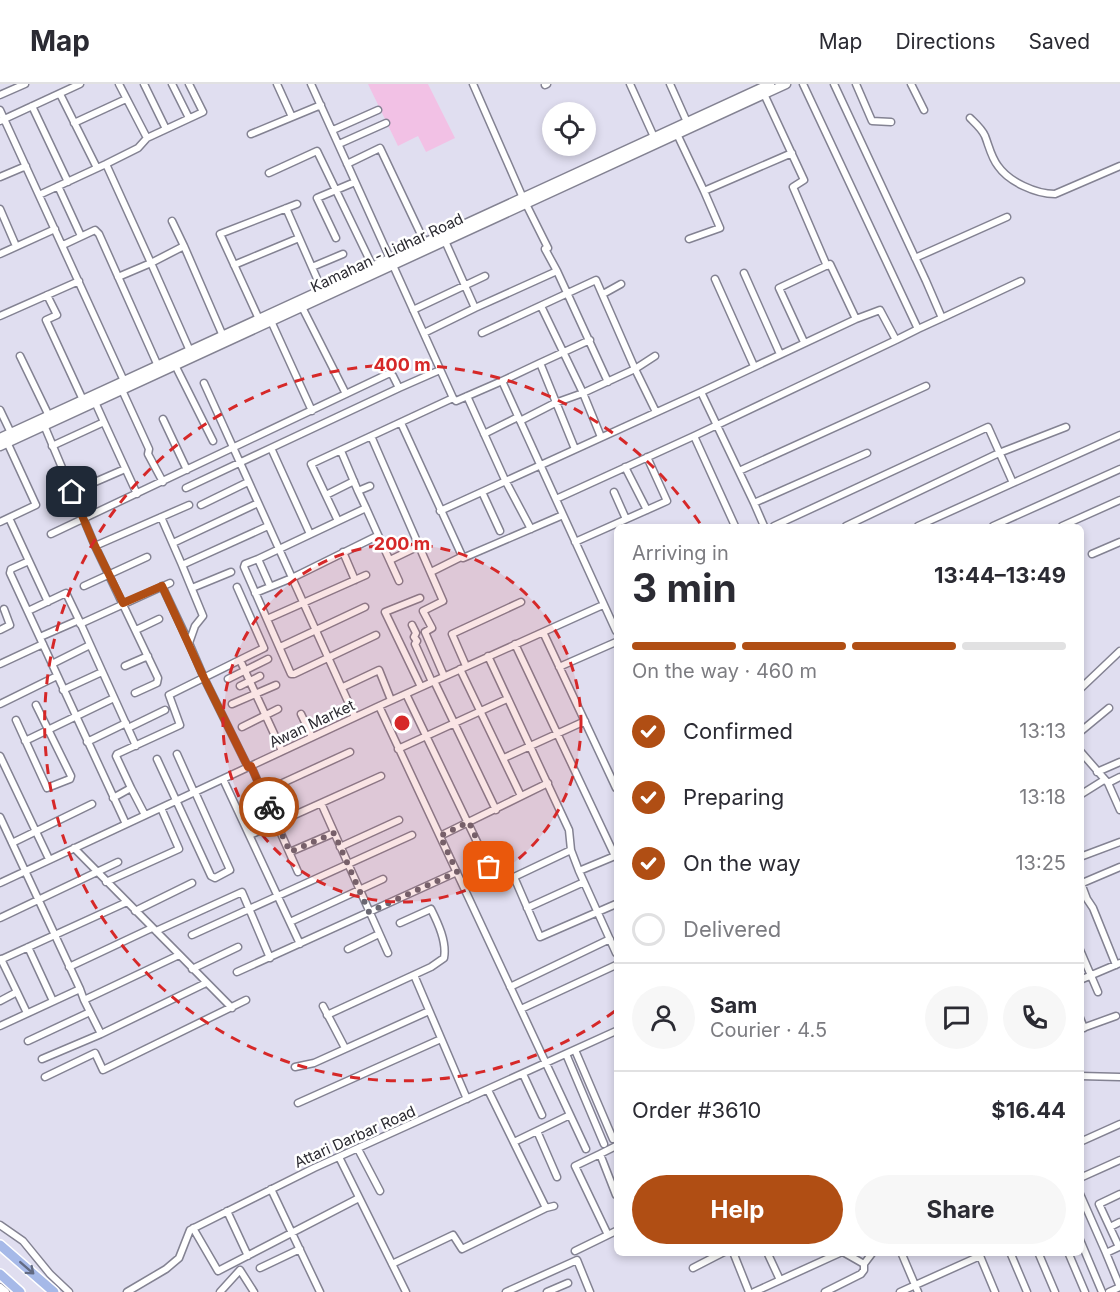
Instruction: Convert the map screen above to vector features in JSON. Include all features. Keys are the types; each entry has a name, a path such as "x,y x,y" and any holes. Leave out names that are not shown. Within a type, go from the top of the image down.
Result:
{"main road":[{"name":"Kamahan - Lidhar Road","path":"5,440 44,426 96,402 158,366 322,290 373,267 445,241 654,137 770,84"},
{"name":"Kamahan - Lidhar Road","path":"5,440 83,400 176,365 302,307 426,243 786,84"},
{"path":"0,1245 54,1292"},
{"path":"0,1274 20,1292"}],"street":[{"path":"0,95 25,84"},
{"path":"2,120 80,84"},
{"path":"119,84 147,138"},
{"path":"144,84 166,129"},
{"path":"172,84 189,118"},
{"path":"39,195 138,148 147,138 203,112 189,84"},
{"path":"277,84 292,117"},
{"path":"311,84 456,401 590,340"},
{"path":"473,84 524,201 548,248 545,249 568,293 608,382"},
{"path":"630,84 654,137"},
{"path":"670,84 687,122"},
{"path":"802,84 918,329"},
{"path":"834,84 942,318"},
{"path":"856,84 872,121 891,122"},
{"path":"911,84 924,110"},
{"path":"60,94 97,168"},
{"path":"764,94 804,180 793,186 827,266"},
{"path":"74,123 126,99"},
{"path":"251,134 321,105"},
{"path":"32,106 68,182"},
{"path":"0,110 2,120 63,244 149,449 148,453 163,482"},
{"path":"333,130 378,110"},
{"path":"970,118 984,135 990,154 999,168 1019,183 1043,194 1055,194 1120,166"},
{"path":"339,144 386,123"},
{"path":"677,134 720,228 689,239"},
{"path":"347,164 380,148 426,243"},
{"path":"269,173 317,151 373,267"},
{"path":"704,191 792,153"},
{"path":"106,164 190,351"},
{"path":"0,177 26,166"},
{"path":"336,238 318,198 355,182"},
{"path":"58,186 81,236"},
{"path":"259,319 220,234 297,204"},
{"path":"286,208 322,290"},
{"path":"0,209 2,219 16,246"},
{"path":"915,258 1007,217"},
{"path":"172,221 223,336"},
{"path":"0,254 55,229"},
{"path":"63,244 95,230 99,234 158,366"},
{"path":"234,265 299,238"},
{"path":"445,241 476,308"},
{"path":"118,278 184,246"},
{"path":"312,267 343,254"},
{"path":"804,342 779,288 830,264 856,319"},
{"path":"424,333 557,271"},
{"path":"744,273 780,354"},
{"path":"413,310 486,276"},
{"path":"715,279 754,366"},
{"path":"482,333 596,280 656,412"},
{"path":"0,316 79,281"},
{"path":"556,499 1022,281"},
{"path":"603,294 621,284"},
{"path":"47,295 57,315 46,320 83,400"},
{"path":"541,306 602,437"},
{"path":"302,307 346,394"},
{"path":"440,511 701,392 804,342 880,310 896,340"},
{"path":"271,321 312,411"},
{"path":"20,356 49,416"},
{"path":"484,434 608,382 655,356"},
{"path":"540,363 575,449"},
{"path":"176,365 213,441"},
{"path":"186,488 440,370"},
{"path":"51,534 390,373 399,388"},
{"path":"502,381 614,628"},
{"path":"204,383 355,717"},
{"path":"739,471 926,386"},
{"path":"701,392 763,524"},
{"path":"467,396 531,529"},
{"path":"338,521 311,464 453,398"},
{"path":"96,402 137,494"},
{"path":"0,410 5,440 36,505 0,522"},
{"path":"163,419 188,470"},
{"path":"52,446 104,422"},
{"path":"401,423 461,557"},
{"path":"44,426 95,546 159,681 135,693"},
{"path":"852,524 999,453 1066,427"},
{"path":"778,524 988,428 1013,483"},
{"path":"922,524 1120,435"},
{"path":"371,436 443,601 423,610 432,628 425,632 444,676"},
{"path":"694,436 734,524"},
{"path":"271,448 310,534"},
{"path":"340,451 399,580"},
{"path":"753,503 867,453"},
{"path":"615,524 667,501 647,457"},
{"path":"625,467 647,510"},
{"path":"72,492 125,469"},
{"path":"997,524 1120,469"},
{"path":"326,495 354,481"},
{"path":"201,505 248,482"},
{"path":"358,490 370,486"},
{"path":"482,492 500,531"},
{"path":"614,492 626,519"},
{"path":"1066,524 1120,500"},
{"path":"173,543 258,503"},
{"path":"95,546 189,505"},
{"path":"366,508 245,564 244,567 293,675 376,635"},
{"path":"430,572 461,557 465,559 563,515"},
{"path":"161,517 203,616 195,626 189,643"},
{"path":"9,518 48,602"},
{"path":"936,518 939,524"},
{"path":"575,542 614,524"},
{"path":"182,565 268,526"},
{"path":"255,593 379,537"},
{"path":"1092,554 1120,542"},
{"path":"390,561 419,546"},
{"path":"343,552 355,580"},
{"path":"84,586 147,557"},
{"path":"258,559 270,586"},
{"path":"29,561 10,571 126,824"},
{"path":"192,588 231,572"},
{"path":"267,619 366,575"},
{"path":"0,664 79,622 170,583"},
{"path":"162,586 204,678 263,792 298,872"},
{"path":"145,815 116,756 180,725 169,695 264,649 237,587"},
{"path":"28,611 69,592 79,622 136,746"},
{"path":"420,598 385,612 421,687"},
{"path":"521,602 452,634 480,712 521,796"},
{"name":"Awan Market","path":"0,883 433,681 603,605"},
{"path":"280,647 365,607"},
{"path":"0,630 10,625 4,609"},
{"path":"136,630 159,619"},
{"path":"412,626 416,633 415,644 496,810"},
{"path":"543,632 614,784"},
{"path":"559,667 614,643"},
{"path":"515,644 614,851"},
{"path":"52,664 90,645"},
{"path":"1084,685 1120,652"},
{"path":"125,666 148,656"},
{"path":"488,656 569,830 571,850 614,948"},
{"path":"228,679 268,659"},
{"path":"240,660 282,751"},
{"path":"343,687 379,670 392,700"},
{"path":"63,690 102,672"},
{"path":"0,704 57,676"},
{"path":"240,686 260,676"},
{"path":"232,704 276,685"},
{"path":"406,694 489,867"},
{"path":"25,741 114,698"},
{"path":"398,749 507,699"},
{"path":"16,720 47,788 70,779 71,776 36,705"},
{"path":"379,706 586,1149"},
{"path":"1084,729 1109,708"},
{"path":"242,727 278,709"},
{"path":"87,742 165,710"},
{"path":"301,714 312,737"},
{"path":"504,758 585,720"},
{"path":"263,792 350,752"},
{"path":"157,759 211,876 215,878 229,871 230,868 177,754"},
{"path":"0,756 48,860"},
{"path":"1084,756 1106,781 1120,810"},
{"path":"1097,772 1120,762"},
{"path":"250,836 381,776"},
{"path":"1084,793 1106,781 1120,777"},
{"path":"223,779 300,944"},
{"path":"440,836 548,783"},
{"path":"114,798 131,788"},
{"path":"321,803 388,953"},
{"path":"12,843 92,804"},
{"path":"106,882 179,849 161,808"},
{"path":"0,817 101,1034"},
{"path":"340,847 399,820"},
{"path":"290,852 334,833"},
{"path":"192,935 412,836"},
{"path":"1084,856 1120,842"},
{"path":"74,848 232,1008"},
{"path":"499,884 571,850"},
{"path":"579,871 614,856"},
{"path":"0,918 118,862"},
{"path":"1084,881 1120,867"},
{"path":"237,972 457,872"},
{"path":"514,877 540,938 614,905"},
{"path":"290,922 383,879"},
{"path":"527,908 584,882"},
{"path":"135,911 192,883"},
{"path":"69,967 242,892 270,958"},
{"path":"1084,892 1118,964 1084,978"},
{"path":"27,1013 1,959 127,902"},
{"path":"327,1015 414,975 444,958 446,950 444,941 431,909 400,923"},
{"path":"348,949 379,934"},
{"path":"510,987 610,939"},
{"path":"28,947 53,1001"},
{"path":"192,969 238,947"},
{"path":"84,1000 179,955"},
{"path":"1084,959 1098,992"},
{"path":"521,1009 614,966"},
{"path":"414,975 466,1099"},
{"path":"42,1059 101,1034 206,983"},
{"path":"0,1026 80,989"},
{"path":"0,1000 17,993"},
{"path":"45,1077 95,1053 103,1070 246,1000"},
{"path":"323,1006 345,1048"},
{"path":"295,1067 314,1063 429,1011"},
{"path":"28,1041 90,1012"},
{"path":"1084,1027 1116,1016"},
{"name":"Attari Darbar Road","path":"193,1228 339,1157 614,1032"},
{"path":"298,1103 441,1039"},
{"path":"575,1050 613,1139"},
{"path":"566,1054 604,1144"},
{"path":"523,1074 542,1115"},
{"path":"1084,1076 1120,1077"},
{"path":"488,1090 546,1208"},
{"path":"514,1142 570,1115"},
{"path":"1084,1140 1120,1124"},
{"path":"537,1131 557,1177"},
{"path":"608,1235 575,1166 614,1147"},
{"path":"358,1149 380,1191"},
{"path":"600,1154 614,1191"},
{"path":"339,1157 406,1292"},
{"path":"1084,1176 1120,1160"},
{"path":"271,1189 320,1292"},
{"path":"1106,1253 1119,1247 1099,1204 1120,1194"},
{"path":"127,1292 166,1269 179,1258 190,1230 193,1228 218,1271 360,1198"},
{"path":"1084,1203 1120,1287 1109,1292"},
{"path":"392,1264 453,1235 462,1249 554,1206"},
{"path":"228,1211 248,1256"},
{"path":"1110,1227 1120,1222"},
{"path":"0,1225 23,1241 50,1275 69,1292"},
{"path":"575,1251 614,1232"},
{"path":"1084,1249 1102,1292"},
{"path":"260,1268 300,1250"},
{"path":"693,1268 716,1256"},
{"path":"735,1256 749,1292"},
{"path":"769,1256 780,1280"},
{"path":"754,1292 771,1289 780,1280 833,1256"},
{"path":"849,1256 864,1264"},
{"path":"825,1292 861,1274 870,1256"},
{"path":"903,1256 916,1289"},
{"path":"900,1292 916,1289 975,1256"},
{"path":"980,1256 995,1292"},
{"path":"1012,1256 1027,1292"},
{"path":"1040,1256 1055,1292"},
{"path":"1070,1256 1085,1292"},
{"path":"506,1292 577,1260 590,1292"},
{"path":"220,1292 240,1270 254,1292"},
{"path":"547,1292 568,1283"},
{"path":"0,1288 5,1292"}],"shaded area":[{"path":"368,84 428,84 455,138 426,152 418,136 398,146"}],"way so far":[{"path":"269,807 290,852 334,833 369,912 457,872 440,836 469,822 489,867"}],"route":[{"path":"72,492 123,603 162,586 204,678 248,767 251,766 269,807"}]}
